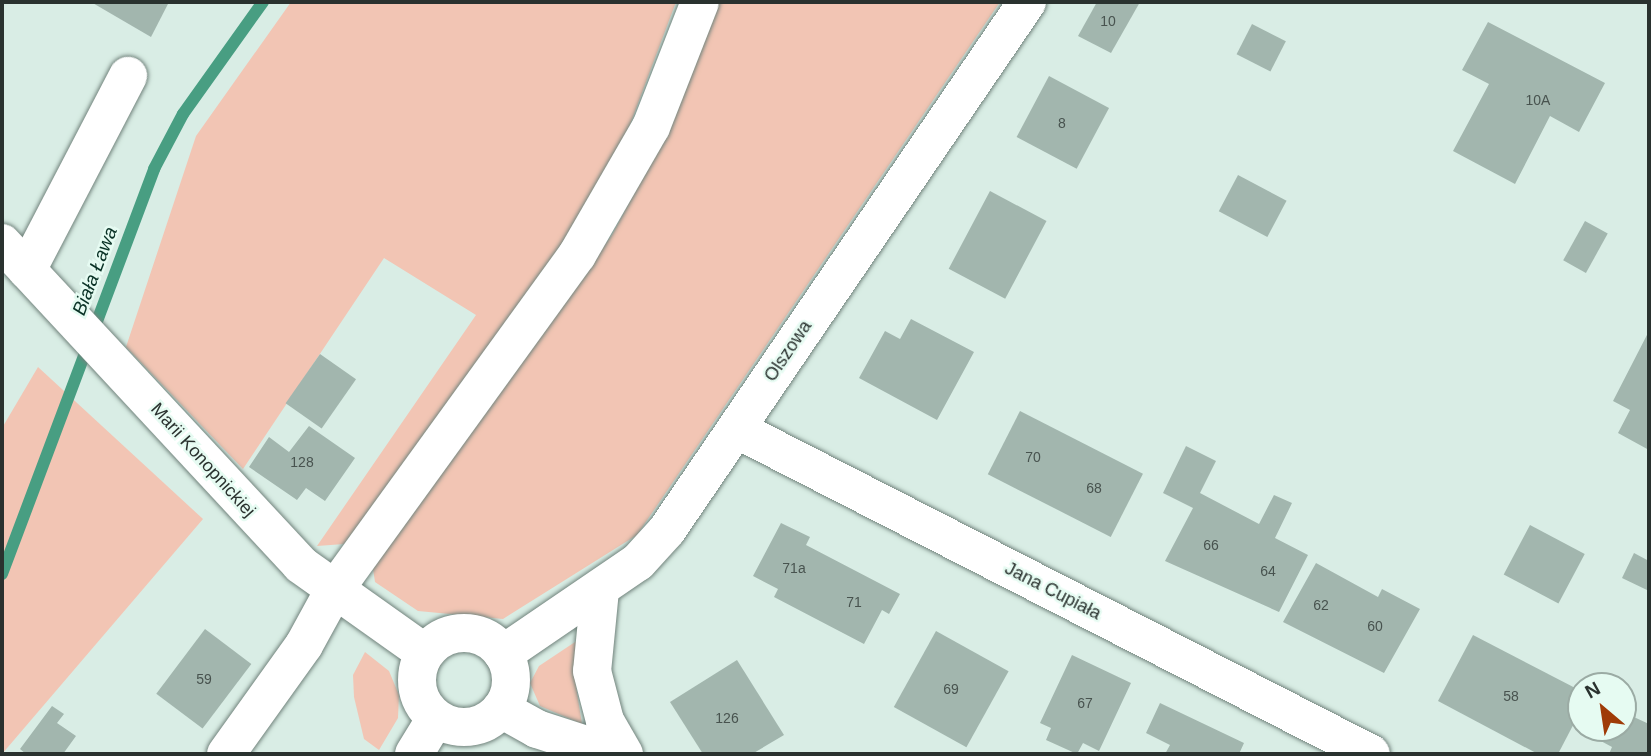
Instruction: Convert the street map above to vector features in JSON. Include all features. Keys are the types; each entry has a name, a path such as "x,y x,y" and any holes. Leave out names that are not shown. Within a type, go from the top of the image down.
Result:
{"street":[{"path":"226,754 304,645 333,592 507,357 619,189 700,2"},
{"name":"Olszowa","path":"503,654 638,562 667,530 1027,2"},
{"path":"14,256 128,76"},
{"name":"Marii Konopnickiej","path":"14,256 273,537 333,592 425,653"},
{"name":"Jana Cupiała","path":"736,429 1371,754"},
{"path":"600,590 592,671 605,721 624,754"},
{"path":"465,633 480,636 503,654 511,682 501,709 463,727 436,718 417,688 425,653 449,635 465,633"},
{"path":"501,709 537,729 614,754"},
{"path":"414,754 436,718"}],"shaded area":[{"path":"291,2 676,2 612,173 558,267 344,544 317,546 476,315 384,258 243,469 126,347 196,136"},
{"path":"716,2 1000,2 637,535 503,619 418,611 375,582 372,562 612,235 665,136"},
{"path":"38,367 203,519 2,754 2,428"},
{"path":"578,640 575,680 582,724 540,706 530,683 539,666"},
{"path":"365,652 389,671 399,695 398,718 379,750 364,739 354,697 353,675"}],"building":[{"path":"91,2 169,2 151,37"},
{"path":"1097,2 1140,2 1111,53 1078,36"},
{"path":"1488,22 1605,83 1579,132 1550,116 1515,184 1453,151 1489,84 1462,70"},
{"path":"1252,24 1286,41 1270,72 1237,54"},
{"path":"1049,76 1109,108 1077,169 1017,137"},
{"path":"1238,175 1287,201 1267,237 1219,211"},
{"path":"990,191 1047,221 1005,299 949,269"},
{"path":"1585,221 1608,234 1586,273 1563,260"},
{"path":"911,319 974,352 937,420 859,378 885,331 900,339"},
{"path":"1649,331 1649,450 1618,433 1630,410 1613,401"},
{"path":"320,354 356,379 322,428 286,403"},
{"path":"1020,411 1143,474 1111,537 988,474"},
{"path":"309,426 355,458 325,501 306,488 297,500 249,467 269,437 289,452"},
{"path":"1186,446 1216,461 1200,493 1259,524 1274,495 1292,503 1275,538 1308,555 1279,612 1165,561 1193,508 1163,493"},
{"path":"781,523 810,537 806,545 900,594 889,614 882,610 864,644 774,597 778,589 753,576"},
{"path":"1530,525 1585,554 1558,604 1504,574"},
{"path":"1634,553 1649,561 1647,590 1622,578"},
{"path":"1316,563 1378,597 1382,589 1420,609 1384,673 1283,622"},
{"path":"205,629 251,664 203,729 156,694"},
{"path":"936,631 1009,671 966,747 894,707"},
{"path":"1473,635 1567,684 1567,737 1558,754 1538,754 1438,701"},
{"path":"1072,655 1131,683 1099,751 1083,743 1077,754 1046,740 1051,728 1040,723"},
{"path":"737,660 784,735 752,754 703,754 670,702"},
{"path":"1160,703 1244,743 1239,754 1165,754 1170,745 1146,733"},
{"path":"52,706 64,714 57,723 76,736 63,754 26,754 20,749"},
{"path":"1637,718 1649,724 1649,754 1609,754 1612,747 1603,742 1637,742"}],"waterway":[{"name":"Biała Ława","path":"2,574 154,169 183,114 263,2"}]}
